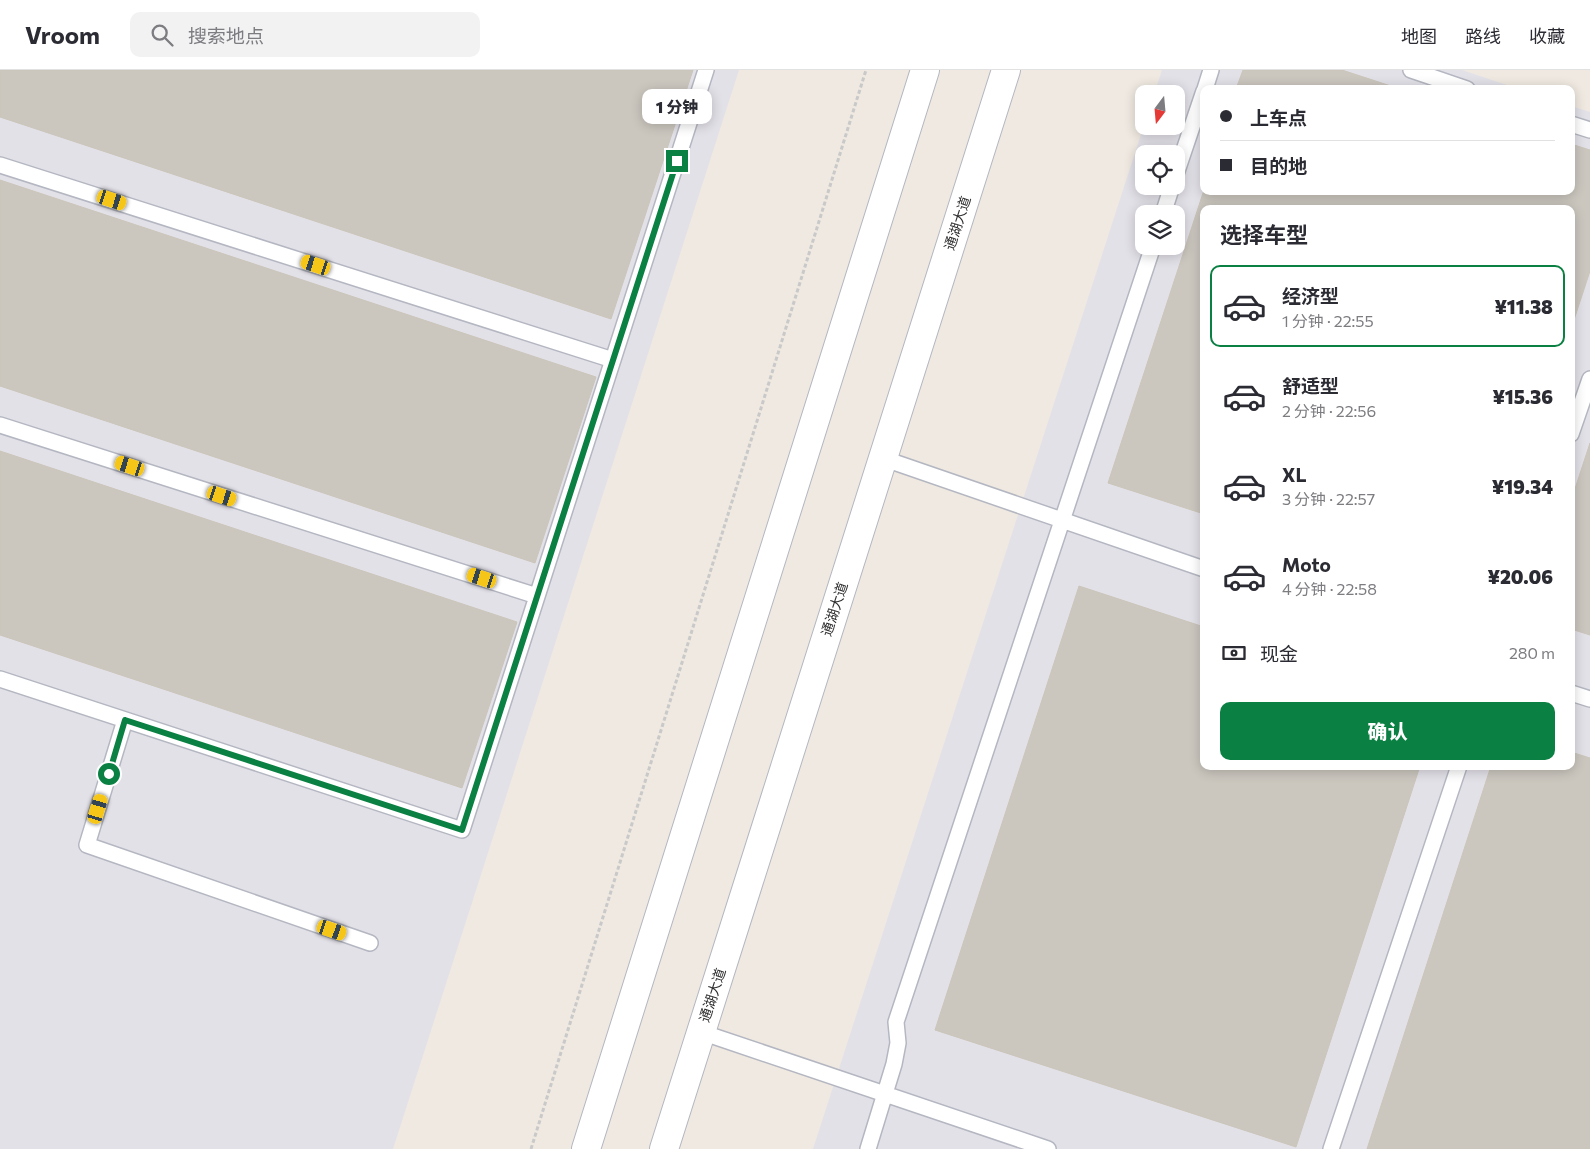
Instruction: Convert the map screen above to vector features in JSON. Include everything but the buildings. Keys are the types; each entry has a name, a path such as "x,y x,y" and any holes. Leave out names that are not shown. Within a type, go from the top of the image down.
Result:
{"main road":[{"path":"586,1149 925,70"},
{"name":"通湖大道","path":"664,1149 1006,70"}],"lane":[{"path":"0,679 462,830 706,70"},
{"path":"1206,85 1211,70"},
{"path":"1411,70 1455,85"},
{"path":"1185,147 1200,102"},
{"path":"1575,125 1590,130"},
{"path":"0,165 613,360"},
{"path":"868,1149 894,1064 898,1043 896,1022 1149,255"},
{"path":"1575,422 1590,379"},
{"path":"0,425 537,596"},
{"path":"882,458 1062,522 1200,568"},
{"path":"1575,694 1590,699"},
{"path":"125,720 87,845 370,943"},
{"path":"1331,1149 1459,770"},
{"path":"701,1032 1048,1149"}],"path":[{"path":"531,1149 866,70"}],"shaded area":[{"path":"0,70 739,70 393,1149 0,1149"},
{"path":"1162,70 1462,70 1507,85 1200,85 1200,195 1575,195 1575,107 1590,112 1590,1149 813,1149 1135,153 1135,195 1185,195 1185,145 1138,145 1141,135 1185,135 1185,85 1157,85"}],"route":[{"path":"109,774 125,720 462,830 677,161"}]}
